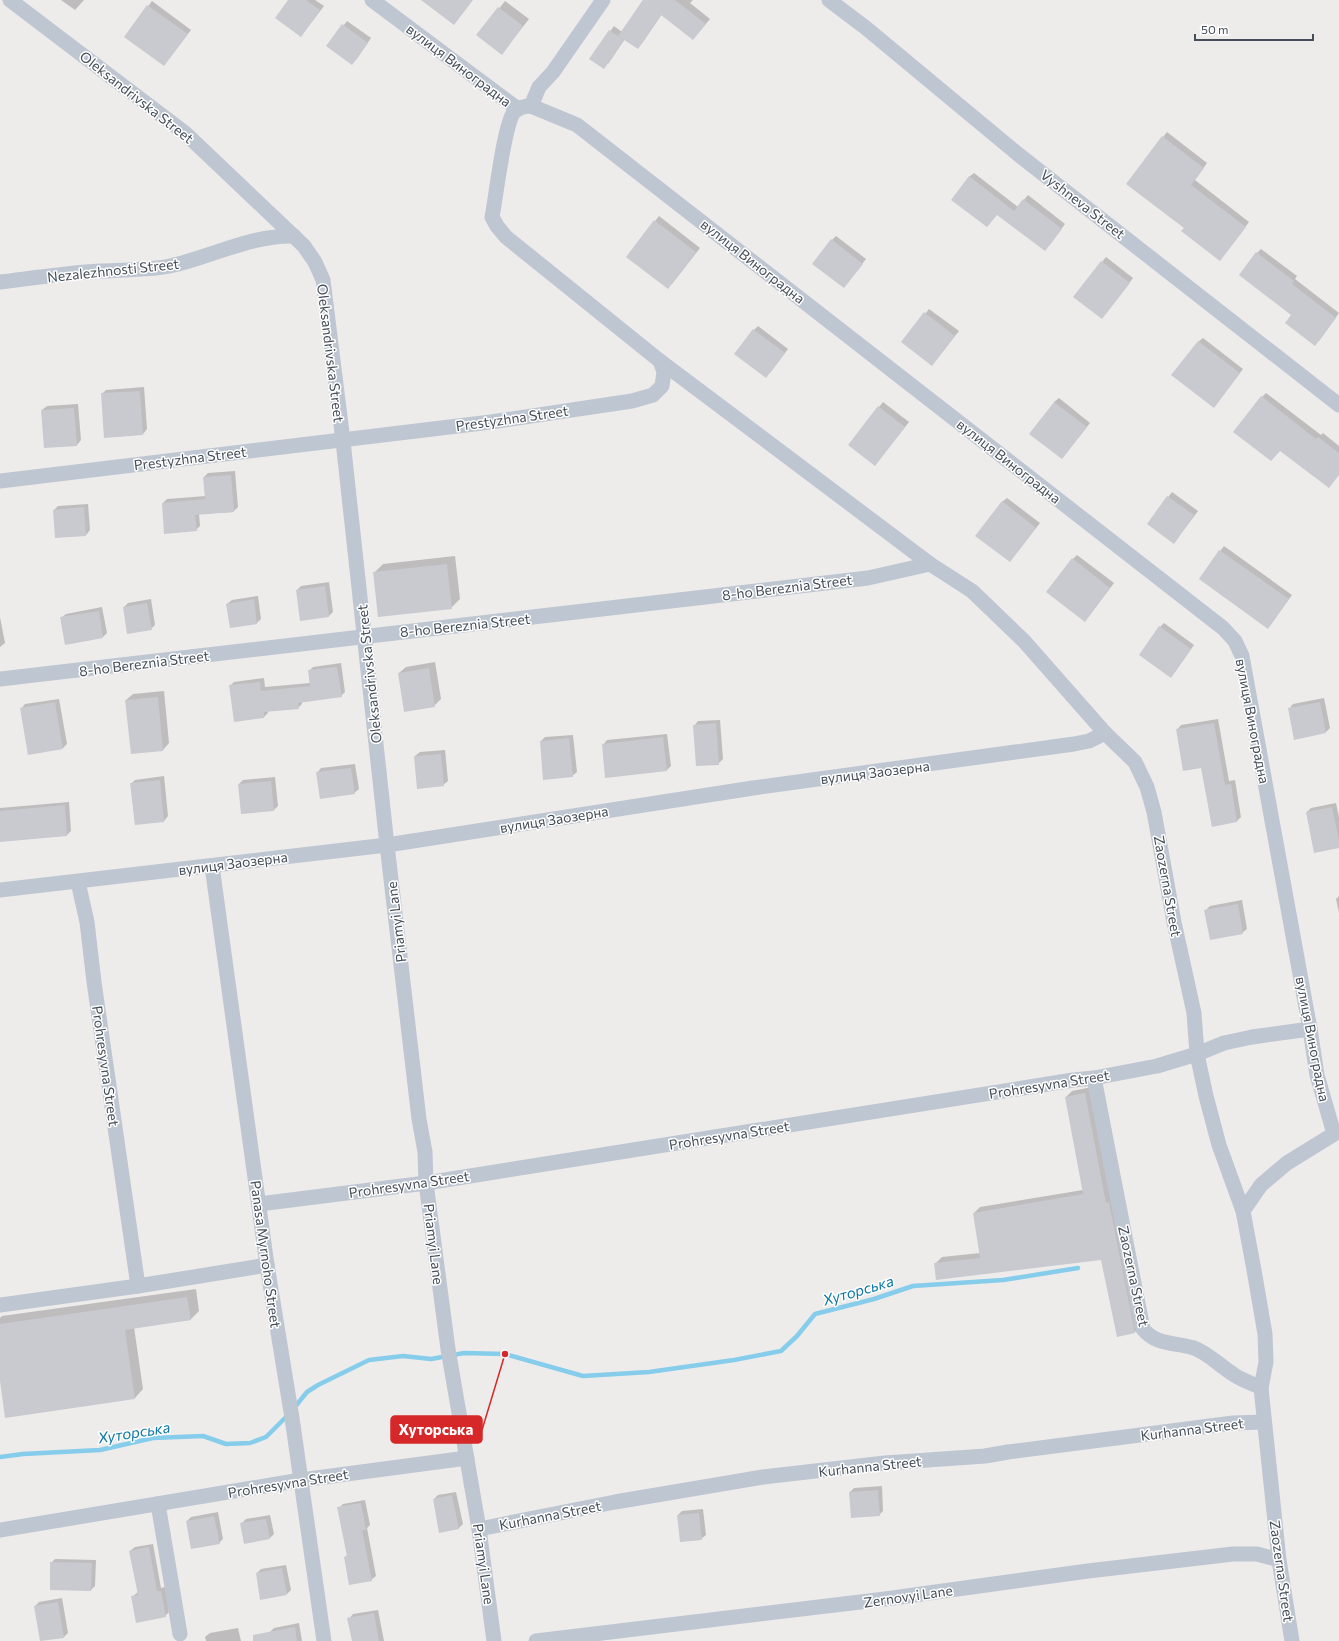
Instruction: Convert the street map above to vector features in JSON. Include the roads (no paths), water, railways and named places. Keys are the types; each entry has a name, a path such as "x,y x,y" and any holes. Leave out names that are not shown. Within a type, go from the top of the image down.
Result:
{"street":[{"name":"Oleksandrivska Street","path":"10,0 185,133 294,236 308,251 315,262 323,280 343,440 387,845"},
{"name":"вулиця Виноградна","path":"372,0 524,108 577,125 593,136 1223,628 1235,641 1242,656 1310,1029 1317,1075 1336,1134"},
{"path":"603,0 553,72 539,87 524,108 513,113 505,143 492,217 506,237 660,361"},
{"name":"Vyshneva Street","path":"829,0 866,28 1019,154 1339,405"},
{"name":"Nezalezhnosti Street","path":"0,282 75,273 168,266 196,259 253,240 294,236"},
{"name":"Prestyzhna Street","path":"0,481 491,422 632,401 653,395 662,386 664,372 660,361"},
{"name":"Zaozerna Street","path":"660,361 930,564 972,591 1024,641 1105,733 1135,762 1147,787 1152,806 1174,922 1194,1013 1198,1054 1219,1145 1243,1211 1265,1334 1266,1362 1261,1388 1279,1560 1292,1641"},
{"name":"8-ho Bereznia Street","path":"0,679 868,578 930,564"},
{"name":"вулиця Заозерна","path":"0,890 387,845 753,788 1074,744 1088,741 1105,733"},
{"name":"Priamyi Lane","path":"387,845 419,1119 425,1152 426,1183 450,1364 479,1529 494,1641"},
{"name":"Panasa Myrnoho Street","path":"212,866 267,1265 291,1412 324,1641"},
{"name":"Prohresyvna Street","path":"78,882 87,922 94,982 138,1286"},
{"name":"Prohresyvna Street","path":"259,1204 426,1183 1073,1080 1094,1078 1157,1066 1198,1054 1224,1043 1252,1037 1310,1029"},
{"name":"Zaozerna Street","path":"1094,1078 1143,1329 1152,1338 1162,1342 1198,1350 1234,1376 1261,1388"},
{"path":"1243,1211 1262,1185 1287,1163 1336,1134"},
{"path":"0,1305 138,1286 267,1265"},
{"name":"Kurhanna Street","path":"479,1529 607,1504 764,1477 885,1463 985,1456 1199,1427 1264,1422"},
{"name":"Prohresyvna Street","path":"0,1530 301,1480 467,1458"},
{"path":"158,1504 180,1634"},
{"name":"Zernovyi Lane","path":"536,1641 877,1600 1088,1571 1233,1554 1257,1554 1279,1560"}],"waterway":[{"name":"Хуторська","path":"294,1408 307,1392 369,1360 403,1356 431,1359 464,1353 505,1354 583,1376 649,1372 734,1360 781,1351 797,1336 815,1314 874,1299 913,1286 1003,1280 1078,1268"},
{"name":"Хуторська","path":"0,1457 23,1454 100,1450 153,1438 203,1436 226,1444 250,1443 266,1437 288,1415"}],"place":[{"name":"Хуторська","path":"505,1354"}]}
